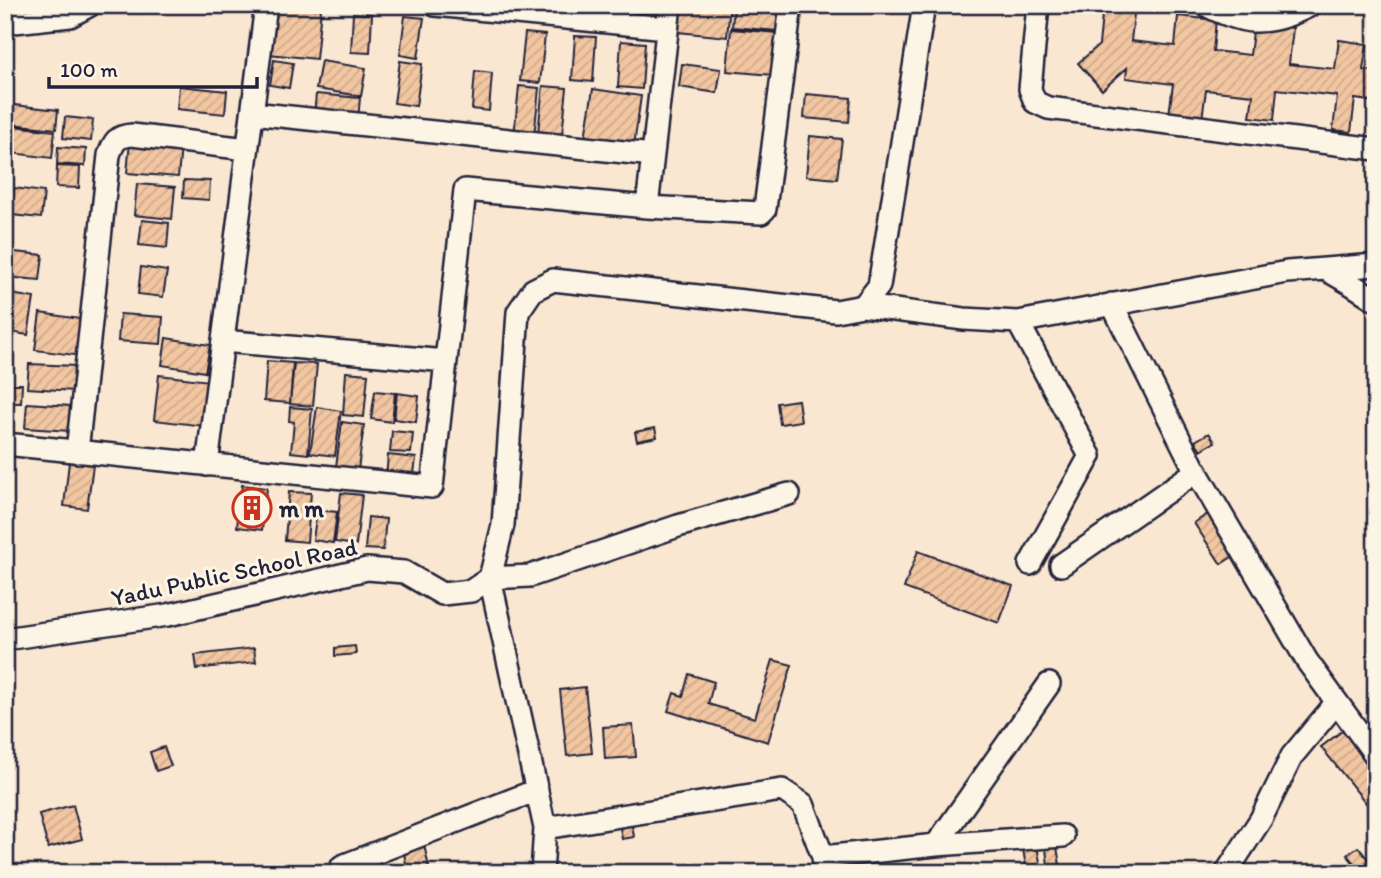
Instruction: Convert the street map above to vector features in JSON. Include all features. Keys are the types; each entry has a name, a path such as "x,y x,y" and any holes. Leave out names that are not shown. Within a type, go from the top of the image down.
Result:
{"street":[{"path":"5,23 70,16 90,5"},
{"path":"207,466 265,5"},
{"path":"435,5 667,27"},
{"path":"647,207 670,5"},
{"path":"5,444 432,487 465,190 647,207 757,214 763,212 791,5"},
{"path":"863,306 879,286 924,5"},
{"path":"1038,5 1030,89 1035,102 1048,108 1376,149"},
{"path":"1206,5 1252,21 1286,16 1311,5"},
{"path":"252,113 653,155"},
{"path":"77,452 108,155 114,143 122,136 132,135 247,149"},
{"path":"542,873 545,828 490,578 503,525 518,312 533,290 553,281 836,312 863,306 964,319 1018,322 1287,272 1376,265"},
{"path":"1325,269 1376,300"},
{"path":"1112,304 1196,471 1307,661 1376,756"},
{"path":"1018,322 1090,456 1030,564"},
{"path":"223,341 446,361"},
{"path":"1061,565 1196,471"},
{"name":"Yadu Public School Road","path":"5,639 168,615 367,569 404,572 442,594 471,591 490,578 530,576 678,526 789,494"},
{"path":"936,845 1049,684"},
{"path":"1226,873 1261,820 1292,756 1336,703"},
{"path":"342,866 537,790"},
{"path":"545,828 782,790 803,804 824,865 936,845 1063,836"}],"building":[{"path":"274,5 321,9 316,59 269,54"},
{"path":"680,5 730,5 727,37 678,32"},
{"path":"734,5 781,5 778,31 732,27"},
{"path":"1103,5 1135,5 1131,41 1175,46 1178,16 1216,20 1213,51 1250,55 1254,24 1293,28 1289,64 1335,69 1339,40 1367,44 1363,70 1376,71 1376,102 1355,99 1351,132 1333,130 1337,96 1277,89 1274,120 1250,117 1253,95 1206,90 1202,119 1169,115 1173,84 1126,78 1127,68 1102,90 1078,63 1099,45"},
{"path":"353,13 372,14 370,53 351,52"},
{"path":"405,16 424,18 418,58 400,55"},
{"path":"731,29 777,33 773,75 727,71"},
{"path":"525,33 545,35 540,83 520,81"},
{"path":"575,36 596,37 593,82 572,80"},
{"path":"621,41 645,43 642,89 618,87"},
{"path":"274,60 293,63 289,88 270,85"},
{"path":"321,61 366,68 361,96 316,89"},
{"path":"400,61 422,64 416,106 394,103"},
{"path":"682,64 721,69 717,93 679,87"},
{"path":"475,71 492,73 489,111 472,109"},
{"path":"179,86 227,91 225,114 177,109"},
{"path":"519,86 539,88 534,138 514,136"},
{"path":"543,86 567,88 562,135 538,133"},
{"path":"593,89 641,96 634,145 585,138"},
{"path":"316,94 360,98 358,120 314,116"},
{"path":"806,94 851,98 849,122 804,118"},
{"path":"14,105 58,110 56,129 12,124"},
{"path":"65,117 93,120 91,141 63,138"},
{"path":"14,126 55,131 52,158 11,153"},
{"path":"810,136 842,139 837,179 806,176"},
{"path":"130,142 181,147 178,177 127,173"},
{"path":"58,147 86,149 85,166 57,164"},
{"path":"57,166 80,167 79,188 56,187"},
{"path":"184,180 210,181 209,200 183,198"},
{"path":"137,184 175,187 172,219 134,215"},
{"path":"14,188 44,192 41,218 11,215"},
{"path":"142,220 169,223 167,248 139,245"},
{"path":"5,251 43,255 40,280 5,277"},
{"path":"141,267 167,271 163,297 138,294"},
{"path":"6,293 34,298 28,335 5,331"},
{"path":"40,313 87,320 82,356 35,350"},
{"path":"120,314 163,317 161,344 118,341"},
{"path":"166,338 210,345 205,372 162,365"},
{"path":"267,361 293,363 290,403 264,401"},
{"path":"294,363 317,364 313,406 290,404"},
{"path":"29,364 77,366 75,391 27,388"},
{"path":"346,372 368,374 364,417 343,415"},
{"path":"159,375 210,381 204,426 154,420"},
{"path":"5,384 22,384 21,403 5,403"},
{"path":"375,391 395,393 392,422 371,419"},
{"path":"397,393 419,396 416,422 394,419"},
{"path":"798,400 801,421 780,424 777,403"},
{"path":"27,403 71,406 70,431 25,428"},
{"path":"290,407 312,409 308,454 291,452 294,422 289,421"},
{"path":"317,407 341,411 335,456 310,453"},
{"path":"342,422 364,425 357,477 335,474"},
{"path":"655,428 657,437 637,441 635,432"},
{"path":"392,431 413,433 411,453 390,452"},
{"path":"1209,433 1215,442 1201,450 1195,441"},
{"path":"388,455 416,458 413,482 386,479"},
{"path":"69,462 93,465 87,509 64,506"},
{"name":"m m","path":"242,485 267,488 262,530 237,527"},
{"path":"289,492 311,493 307,542 285,540"},
{"path":"341,493 362,495 356,545 335,542"},
{"path":"317,510 337,512 333,543 313,540"},
{"path":"1211,512 1238,553 1221,564 1194,523"},
{"path":"368,517 386,519 383,550 365,549"},
{"path":"918,551 1013,586 999,623 904,588"},
{"path":"355,646 356,654 335,656 335,648"},
{"path":"254,648 256,662 197,669 195,655"},
{"path":"773,660 792,665 768,742 668,711 674,693 683,696 689,674 714,682 708,704 755,718"},
{"path":"585,687 592,753 567,756 560,690"},
{"path":"633,725 636,757 605,759 603,727"},
{"path":"1346,728 1376,765 1374,813 1321,747"},
{"path":"164,747 171,766 156,771 150,752"},
{"path":"73,805 82,839 48,848 39,814"},
{"path":"632,825 634,837 622,839 620,828"},
{"path":"423,840 430,872 408,873 402,844"},
{"path":"1037,846 1042,873 1027,873 1023,849"},
{"path":"1057,847 1061,871 1049,873 1046,849"},
{"path":"1358,847 1376,869 1376,873 1362,873 1347,855"}],"place":[{"name":"m m","path":"252,508"}]}
